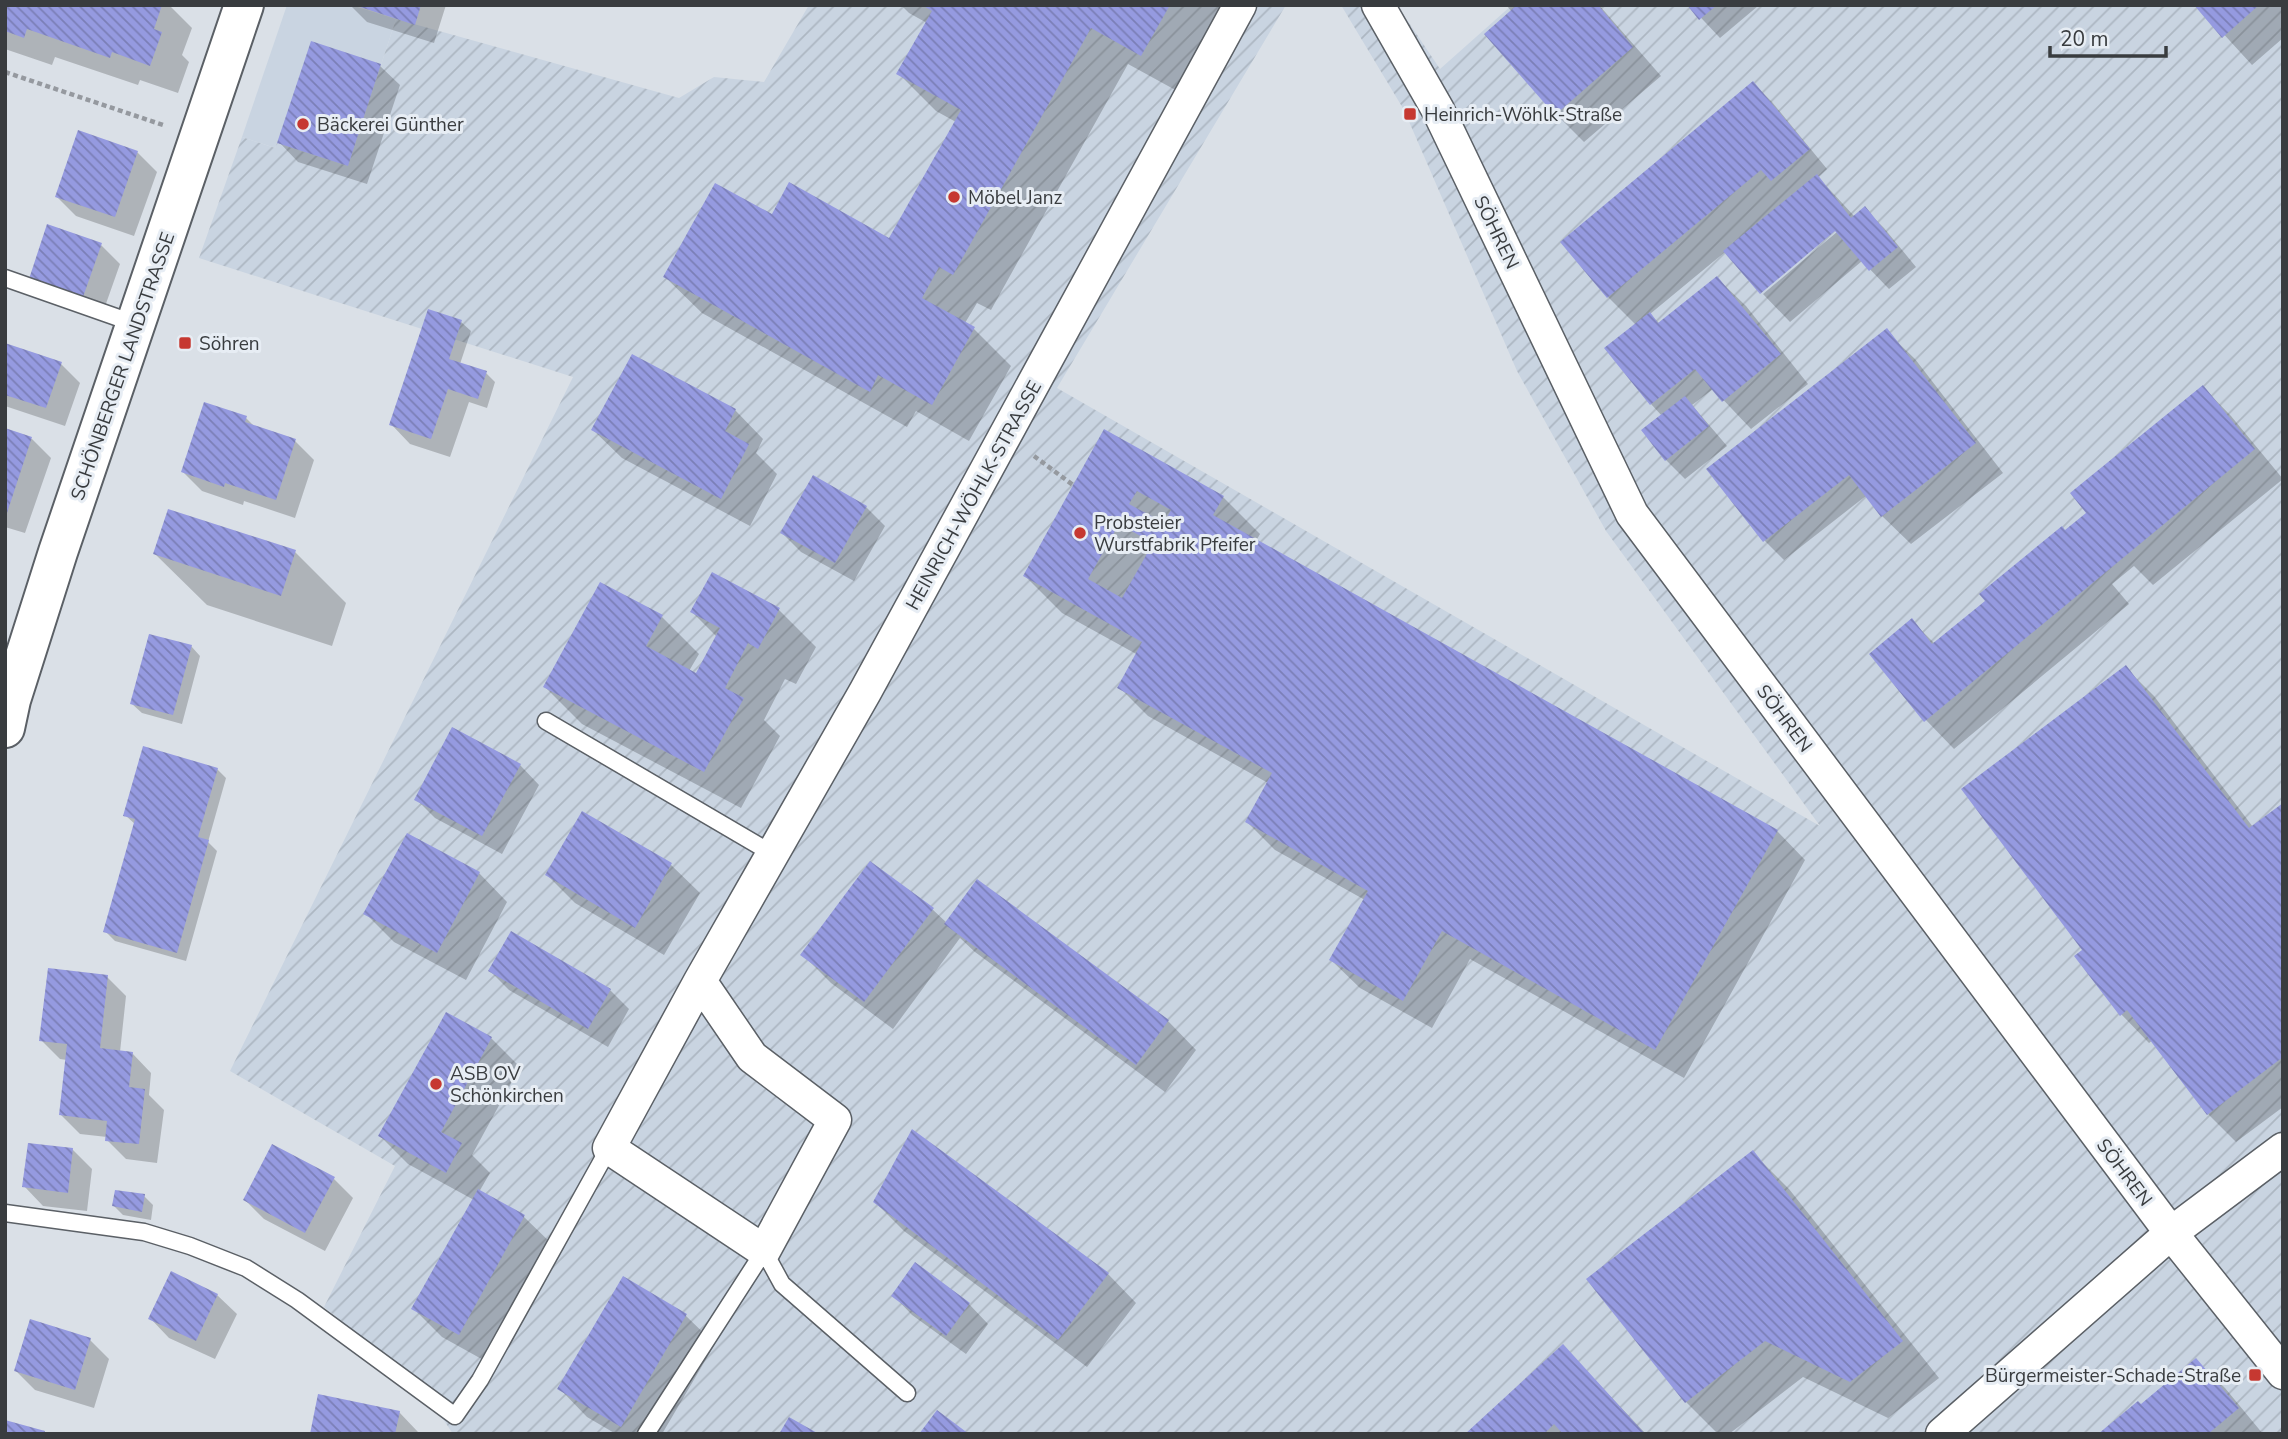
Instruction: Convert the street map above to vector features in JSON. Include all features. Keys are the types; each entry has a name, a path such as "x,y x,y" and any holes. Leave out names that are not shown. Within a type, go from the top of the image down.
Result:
{"main road":[{"name":"SCHÖNBERGER LANDSTRASSE","path":"5,728 11,700 58,552 244,5"}],"street":[{"name":"HEINRICH-WÖHLK-STRASSE","path":"609,1148 700,981 865,692 1240,5"},
{"name":"SÖHREN","path":"1378,5 1438,110 1632,514 2171,1233 2283,1373"},
{"path":"609,1148 764,1251 835,1120 752,1058 700,981"},
{"path":"1942,1434 2171,1233 2283,1149"}],"lane":[{"path":"5,278 136,324"},
{"path":"546,721 773,854"},
{"path":"5,1213 145,1232 246,1268 297,1300 455,1416 480,1380 609,1148"},
{"path":"646,1434 764,1251 782,1284 907,1393"}],"path":[{"path":"5,72 200,138"},
{"path":"1004,438 1048,465 1073,485"}],"shaded area":[{"path":"287,5 351,5 396,19 348,166 277,143 275,148 242,137"},
{"path":"809,5 1286,5 1057,388 1820,826 1606,531 1517,371 1404,110 1341,5 1397,5 1440,69 1512,5 2283,5 2283,1434 453,1434 420,1384 324,1307 395,1166 230,1071 573,377 199,258 242,137 275,148 277,143 348,166 396,19 679,98 714,77 764,82"}],"building":[{"path":"5,5 162,5 154,29 162,32 150,66 112,52 110,58 27,29 24,38 5,31"},
{"path":"354,5 421,5 415,25"},
{"name":"Möbel Janz","path":"922,5 1170,5 1141,56 1091,28 953,275 939,267 922,298 975,327 932,405 878,375 870,392 663,277 715,183 772,214 789,182 889,238 961,110 896,74 932,11"},
{"path":"1517,5 1598,5 1633,47 1555,115 1484,34"},
{"path":"1687,5 1717,5 1699,20"},
{"path":"2194,5 2259,5 2222,38"},
{"path":"311,41 381,64 348,166 277,143"},
{"path":"1753,81 1810,149 1771,181 1761,170 1607,298 1560,242"},
{"path":"78,130 138,151 115,217 55,197"},
{"path":"1817,174 1851,218 1865,206 1898,247 1869,271 1835,231 1760,294 1723,251"},
{"path":"47,224 102,243 83,297 29,279"},
{"path":"1717,276 1781,354 1722,402 1695,369 1650,405 1604,348 1650,312 1658,323"},
{"path":"428,309 462,320 449,359 487,371 478,399 448,389 431,439 389,425"},
{"path":"1887,328 1976,443 1881,517 1849,475 1763,542 1706,469"},
{"path":"5,343 62,362 46,408 5,395"},
{"path":"632,354 736,409 725,431 749,444 721,499 591,430"},
{"path":"2203,385 2255,449 1924,722 1869,654 1912,618 1932,644 1985,601 1979,594 2062,526 2065,530 2086,513 2070,493"},
{"path":"1685,396 1709,426 1665,461 1641,430"},
{"path":"204,402 247,416 245,422 296,439 276,500 225,483 224,487 181,472"},
{"path":"5,428 32,437 6,516 5,516"},
{"path":"1104,429 1224,496 1213,515 1778,830 1655,1050 1442,931 1403,1001 1329,960 1368,891 1245,822 1272,773 1117,688 1142,642 1023,576","holes":["1137,491 1171,510 1164,523 1129,504","1119,524 1153,543 1122,598 1088,579"]},
{"path":"813,475 867,506 835,563 780,533"},
{"path":"168,509 296,550 281,596 153,554"},
{"path":"712,572 780,608 758,649 748,643 725,688 744,698 704,772 543,687 600,582 663,615 646,646 696,673 720,628 690,612"},
{"path":"149,634 192,645 173,715 130,704"},
{"path":"2126,665 2249,828 2283,803 2283,1057 2207,1115 2127,1010 2120,1016 2074,956 2082,950 1961,789"},
{"path":"452,727 521,764 482,836 414,800"},
{"path":"143,746 218,768 198,837 209,840 177,953 103,932 135,819 123,816"},
{"path":"582,811 672,863 635,928 545,875"},
{"path":"407,833 480,872 437,953 363,914"},
{"path":"870,861 934,908 864,1002 800,955"},
{"path":"977,879 1169,1020 1136,1065 944,924"},
{"path":"511,931 611,989 588,1029 488,971"},
{"path":"48,968 108,975 100,1048 133,1052 129,1087 145,1089 139,1144 105,1141 107,1121 59,1115 67,1044 39,1041"},
{"name":"ASB OV Schönkirchen","path":"446,1012 492,1037 441,1132 462,1143 446,1173 378,1136"},
{"path":"912,1129 1109,1273 1058,1340 873,1202"},
{"path":"28,1143 73,1148 68,1193 22,1187"},
{"path":"272,1144 335,1177 305,1233 243,1200"},
{"path":"1753,1150 1903,1341 1850,1382 1765,1341 1685,1403 1586,1279"},
{"path":"478,1189 525,1215 459,1335 411,1309"},
{"path":"115,1190 145,1194 142,1212 112,1206"},
{"path":"915,1262 970,1303 946,1336 891,1296"},
{"path":"171,1271 218,1294 196,1341 148,1319"},
{"path":"623,1276 687,1314 621,1427 557,1389"},
{"path":"30,1319 91,1338 75,1390 14,1371"},
{"path":"1563,1344 1645,1434 1563,1434 1554,1424 1544,1434 1465,1434"},
{"path":"2196,1358 2239,1408 2208,1434 2098,1434 2138,1401 2141,1404"},
{"path":"318,1394 400,1411 395,1434 310,1434"},
{"path":"937,1410 969,1434 919,1434"},
{"path":"789,1417 819,1434 779,1434"},
{"path":"5,1420 45,1431 44,1434 5,1434"}],"place":[{"name":"Heinrich-Wöhlk-Straße","path":"1410,114"},
{"name":"Bäckerei Günther","path":"303,124"},
{"name":"Möbel Janz","path":"954,197"},
{"name":"Söhren","path":"185,343"},
{"name":"Probsteier Wurstfabrik Pfeifer","path":"1080,533"},
{"name":"ASB OV Schönkirchen","path":"436,1084"},
{"name":"Bürgermeister-Schade-Straße","path":"2255,1375"}]}
